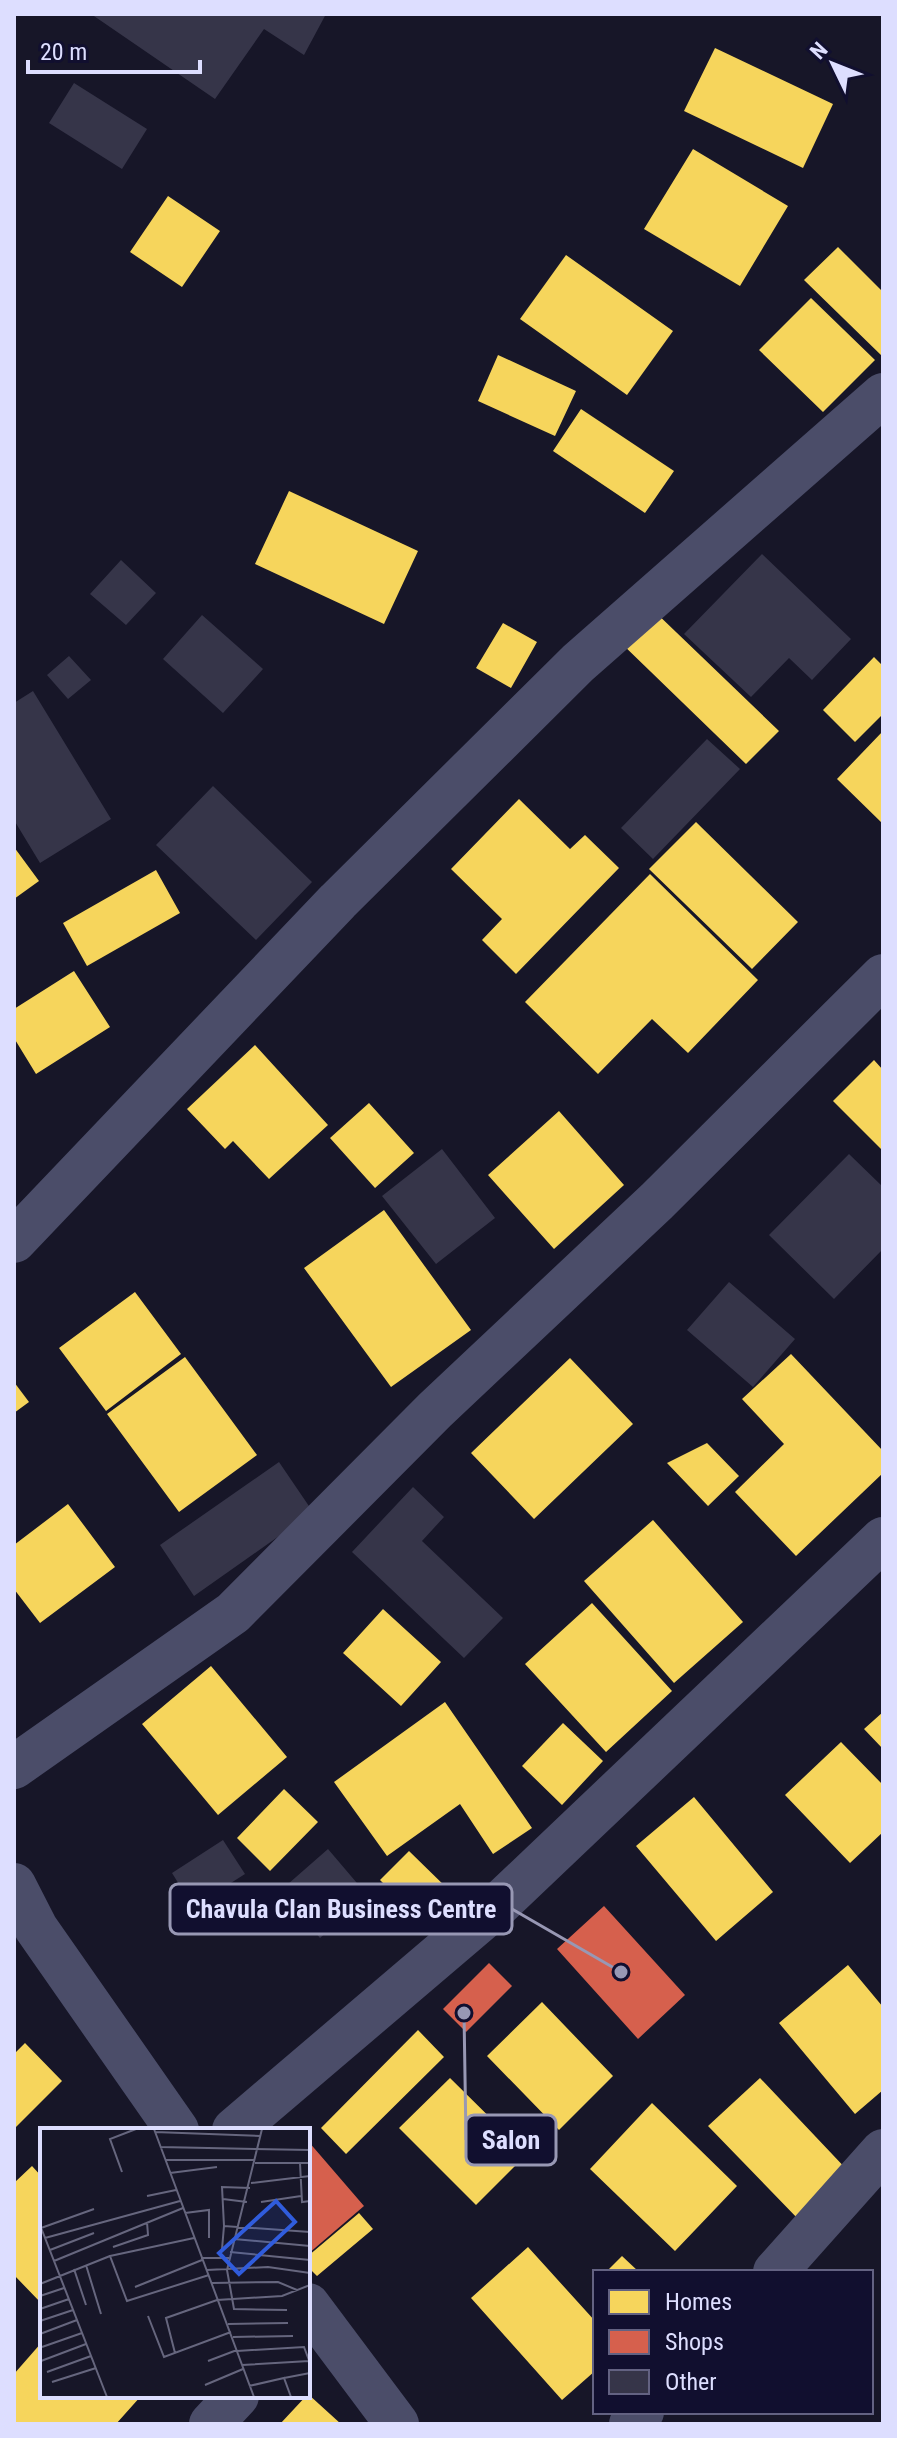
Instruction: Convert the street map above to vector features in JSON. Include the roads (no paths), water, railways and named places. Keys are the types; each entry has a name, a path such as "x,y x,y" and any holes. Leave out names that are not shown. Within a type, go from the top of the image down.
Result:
{"street":[{"path":"14,1241 338,901 578,663 883,395"},
{"path":"14,1767 233,1613 435,1410 657,1201 883,976"},
{"path":"236,2128 498,1905 883,1539"},
{"path":"14,1885 36,1928 176,2128"},
{"path":"777,2270 883,2151"},
{"path":"310,2313 397,2424"},
{"path":"211,2424 235,2398"}],"place":[{"name":"Chavula Clan Business Centre","path":"621,1972"},
{"name":"Salon","path":"464,2013"}]}
